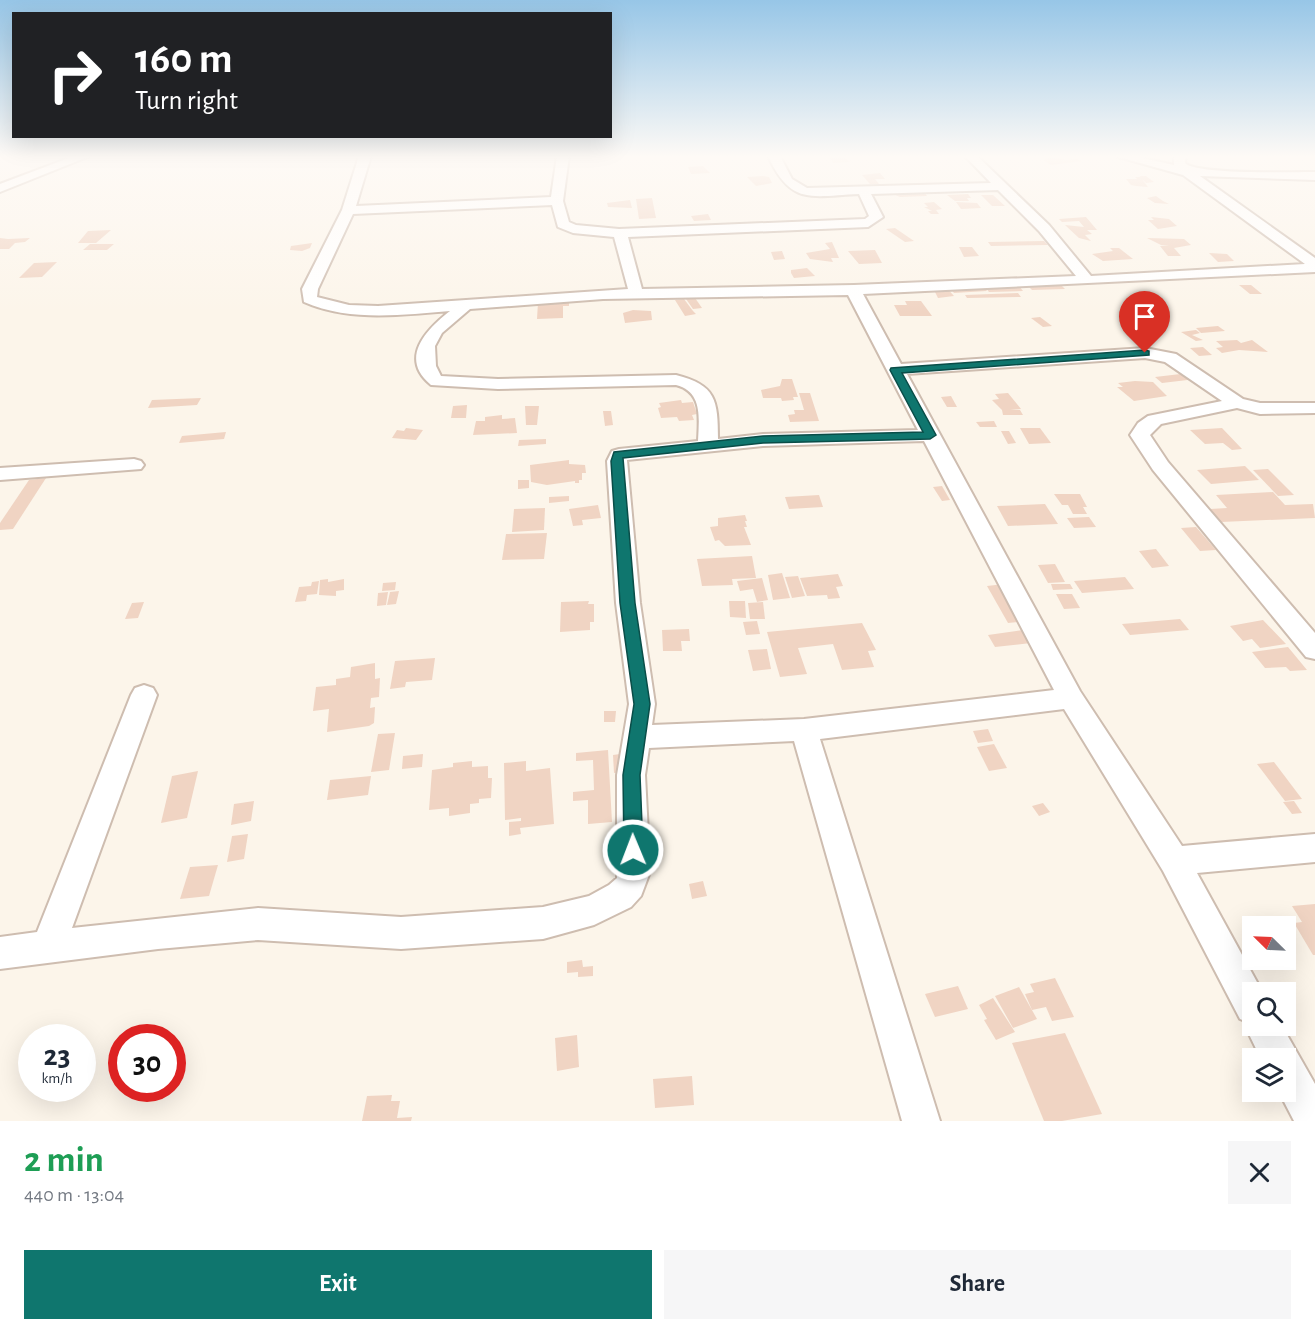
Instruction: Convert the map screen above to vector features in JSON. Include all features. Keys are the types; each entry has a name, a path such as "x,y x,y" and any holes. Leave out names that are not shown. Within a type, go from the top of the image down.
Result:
{"street":[{"path":"387,208 348,210 310,289 309,299 315,303 338,309 636,293 853,290 1087,280 1315,266"},
{"path":"559,208 566,227 591,232 619,233 868,223 876,217 872,208"},
{"path":"1024,208 1044,228 1087,280"},
{"path":"1237,208 1315,266"},
{"path":"619,233 625,244 636,293"},
{"path":"853,290 1071,698 1174,861 1242,988"},
{"path":"467,303 435,330 427,343 424,358 431,377 437,381 498,384 676,380 688,382 698,386 704,394 708,413 708,445"},
{"path":"895,370 1145,353 1170,358 1237,403 1260,409 1315,408"},
{"path":"1237,403 1155,420 1145,427 1140,435 1160,466 1315,650"},
{"path":"0,953 258,924 401,933 543,923 594,910 620,896 630,886 634,872 631,775 642,704 628,603 616,461 619,455 763,440 930,435"},
{"path":"0,474 135,465"},
{"path":"48,947 144,695"},
{"path":"638,736 804,730 1071,698"},
{"path":"804,730 921,1121"},
{"path":"1174,861 1315,848"},
{"path":"1296,1086 1315,1121"}],"building":[{"path":"637,208 654,208 656,218 639,219"},
{"path":"927,208 942,209 936,210 939,214 931,214 928,211 932,211"},
{"path":"708,214 711,220 694,221 691,216"},
{"path":"1086,217 1097,230 1087,230 1092,234 1085,235 1091,241 1079,238 1065,225 1084,227 1079,221 1062,222 1059,219"},
{"path":"1151,217 1169,219 1177,226 1158,229 1148,220 1154,220"},
{"path":"895,228 914,241 905,242 886,229"},
{"path":"111,230 96,243 78,243 88,231"},
{"path":"0,238 30,238 25,242 15,243 9,249 0,249"},
{"path":"1147,238 1184,239 1191,245 1174,248 1181,256 1168,256 1160,246 1169,245 1161,245"},
{"path":"1044,241 1048,245 991,246 988,242"},
{"path":"832,242 839,258 831,258 833,262 810,259 806,253 830,249 825,243"},
{"path":"312,243 310,248 302,251 290,250 291,246"},
{"path":"90,244 114,244 107,250 83,250"},
{"path":"959,247 972,247 979,256 964,257"},
{"path":"1110,248 1119,248 1133,259 1103,261 1092,254 1113,251"},
{"path":"875,250 882,263 859,264 848,251"},
{"path":"782,251 785,259 774,260 771,252"},
{"path":"1209,253 1227,254 1234,261 1218,262"},
{"path":"57,262 42,277 19,278 34,263"},
{"path":"807,268 815,276 794,278 791,273 791,270"},
{"path":"1061,285 1065,289 1032,290 1028,286"},
{"path":"1239,285 1251,285 1262,294 1250,294"},
{"path":"983,286 987,291 954,293 950,288"},
{"path":"1019,286 1023,291 989,292 985,287"},
{"path":"946,287 954,296 938,298 933,288"},
{"path":"1018,293 1021,297 967,298 965,295"},
{"path":"693,295 702,308 693,309 684,296"},
{"path":"684,299 696,314 685,316 675,300"},
{"path":"569,301 569,306 563,306 563,318 537,319 538,302"},
{"path":"905,301 921,301 932,316 900,316 894,305 907,305"},
{"path":"633,310 651,311 652,320 625,323 623,313"},
{"path":"1040,317 1052,326 1043,327 1031,318"},
{"path":"1218,326 1225,331 1201,333 1196,328"},
{"path":"1196,330 1200,333 1192,335 1203,340 1196,341 1181,332"},
{"path":"1237,340 1241,343 1252,340 1268,352 1239,350 1222,353 1216,348 1223,347 1216,341"},
{"path":"1203,347 1212,355 1199,356 1190,348"},
{"path":"1189,373 1196,379 1162,383 1155,377"},
{"path":"782,379 792,379 798,397 793,397 794,400 782,401 781,398 763,398 761,390 780,386"},
{"path":"1153,382 1167,396 1134,401 1117,387 1123,387 1118,383"},
{"path":"799,393 810,393 819,421 790,422 788,415 795,414 794,410 804,410"},
{"path":"1008,393 1021,409 1010,410 1020,410 1023,415 1003,415 1002,410 992,400 999,399 995,394"},
{"path":"951,396 957,407 947,407 941,397"},
{"path":"201,398 197,405 148,408 152,400"},
{"path":"681,400 682,403 693,402 697,414 692,415 694,420 679,421 677,417 661,418 659,403"},
{"path":"467,405 466,418 451,418 453,406"},
{"path":"525,406 539,406 537,425 526,425"},
{"path":"603,411 611,411 613,425 605,426"},
{"path":"502,415 502,419 515,418 517,433 473,435 476,421 485,421 485,417"},
{"path":"994,421 997,427 980,427 976,422"},
{"path":"406,428 423,430 416,440 392,438 397,430 404,431"},
{"path":"1020,428 1040,428 1051,443 1029,444"},
{"path":"1222,428 1242,449 1232,450 1223,443 1205,444 1190,430"},
{"path":"1001,431 1009,431 1016,443 1008,444"},
{"path":"226,432 224,439 179,443 182,436"},
{"path":"546,439 546,444 518,446 519,440"},
{"path":"569,460 569,464 585,465 586,473 582,473 582,480 579,480 579,483 575,481 547,485 531,482 530,465"},
{"path":"1245,466 1259,480 1211,484 1197,470"},
{"path":"1268,469 1294,495 1278,496 1253,470"},
{"path":"46,478 13,529 0,530 0,523 29,480"},
{"path":"518,480 529,480 529,488 518,489"},
{"path":"942,486 950,500 942,501 933,487"},
{"path":"1273,492 1285,505 1313,504 1315,518 1221,522 1210,509 1227,508 1216,495"},
{"path":"1054,494 1080,494 1087,507 1083,507 1087,514 1073,514 1068,505 1062,505"},
{"path":"819,495 823,507 789,509 785,497"},
{"path":"569,496 569,501 549,503 549,497"},
{"path":"1045,504 1058,524 1008,526 997,506"},
{"path":"598,505 601,518 582,520 583,525 573,526 569,509"},
{"path":"545,508 544,530 512,532 514,509"},
{"path":"745,515 747,527 744,527 751,545 725,546 719,540 715,541 710,527 718,526 718,518"},
{"path":"1089,517 1096,527 1074,528 1067,518"},
{"path":"1196,527 1216,550 1200,551 1181,528"},
{"path":"547,533 544,559 502,560 506,534"},
{"path":"1156,549 1169,566 1152,568 1139,551"},
{"path":"752,556 756,578 732,579 733,585 702,586 697,559"},
{"path":"1055,564 1065,582 1048,583 1038,565"},
{"path":"782,573 790,598 773,600 768,575"},
{"path":"838,574 843,586 836,587 840,598 828,599 827,595 807,596 800,578"},
{"path":"798,576 805,596 792,598 785,577"},
{"path":"1125,577 1134,589 1082,593 1074,581"},
{"path":"762,578 768,600 757,602 753,589 740,591 737,581"},
{"path":"328,579 328,582 344,579 344,590 336,591 336,596 319,595 320,580"},
{"path":"319,581 317,594 307,595 306,601 295,602 299,587 311,586 312,582"},
{"path":"396,582 395,590 382,591 383,583"},
{"path":"1004,584 1026,621 1008,623 987,586"},
{"path":"1051,584 1070,584 1073,589 1053,590"},
{"path":"399,591 396,604 387,605 390,592"},
{"path":"388,592 386,605 377,606 378,593"},
{"path":"1056,594 1072,594 1080,608 1064,609"},
{"path":"589,601 588,604 594,604 594,622 590,622 590,630 560,632 561,602"},
{"path":"729,601 745,601 746,618 730,617"},
{"path":"144,602 138,618 125,619 132,603"},
{"path":"763,602 765,619 750,619 748,603"},
{"path":"1180,619 1189,630 1130,635 1122,624"},
{"path":"1263,620 1286,644 1260,648 1252,639 1243,641 1230,626"},
{"path":"757,621 760,634 746,635 743,622"},
{"path":"862,623 876,650 868,651 874,667 842,670 833,644 798,648 807,674 780,677 767,632"},
{"path":"689,629 690,641 681,641 682,651 663,651 662,630"},
{"path":"1023,630 1031,643 995,647 988,635"},
{"path":"1288,647 1307,670 1290,671 1286,667 1265,668 1252,652"},
{"path":"767,649 771,669 753,671 748,650"},
{"path":"435,658 432,680 406,682 405,687 390,689 395,661"},
{"path":"375,663 375,679 380,678 379,697 371,698 370,708 375,707 374,723 369,726 327,732 329,709 313,711 316,687 336,685 336,679 350,677 351,667"},
{"path":"604,711 616,711 615,722 604,722"},
{"path":"988,729 993,741 978,743 973,731"},
{"path":"395,733 389,770 371,772 378,734"},
{"path":"994,744 1007,768 989,771 977,747"},
{"path":"608,750 612,822 588,824 588,800 573,801 573,792 594,790 593,760 576,761 576,753"},
{"path":"627,753 628,771 614,773 613,755"},
{"path":"423,754 422,767 402,769 403,756"},
{"path":"472,761 472,767 488,766 488,778 492,778 491,798 479,799 479,803 470,804 470,813 449,816 449,808 429,810 432,770 453,767 453,763"},
{"path":"526,761 526,771 550,768 554,824 520,828 521,834 509,836 509,822 521,821 521,818 505,820 504,763"},
{"path":"1274,762 1302,799 1285,801 1257,764"},
{"path":"198,771 187,818 161,823 172,776"},
{"path":"371,776 368,795 327,800 330,780"},
{"path":"254,801 251,821 231,825 234,804"},
{"path":"1294,801 1302,813 1292,814 1283,802"},
{"path":"1043,803 1050,812 1039,816 1032,806"},
{"path":"248,834 244,859 227,862 232,836"},
{"path":"218,865 209,896 180,899 190,867"},
{"path":"703,881 707,896 692,899 689,884"},
{"path":"1315,904 1315,955 1296,926 1296,923 1302,922 1292,906"},
{"path":"582,960 583,967 593,966 593,976 578,977 578,972 567,973 567,962"},
{"path":"1055,978 1074,1017 1052,1021 1046,1007 1032,1010 1025,994 1034,992 1030,984"},
{"path":"958,986 968,1009 935,1017 925,994"},
{"path":"1019,987 1037,1019 1013,1028 995,996"},
{"path":"993,998 1015,1032 996,1040 984,1020 987,1019 979,1005"},
{"path":"1065,1033 1102,1114 1062,1121 1044,1121 1012,1043"},
{"path":"577,1035 579,1067 557,1071 555,1038"},
{"path":"692,1076 694,1105 655,1108 653,1079"},
{"path":"392,1095 391,1101 400,1101 397,1118 412,1117 411,1121 362,1121 367,1096"}],"route":[{"path":"633,850 631,775 642,720 642,704 628,603 616,461 619,455 763,440 930,435 895,370 1145,353"}]}
